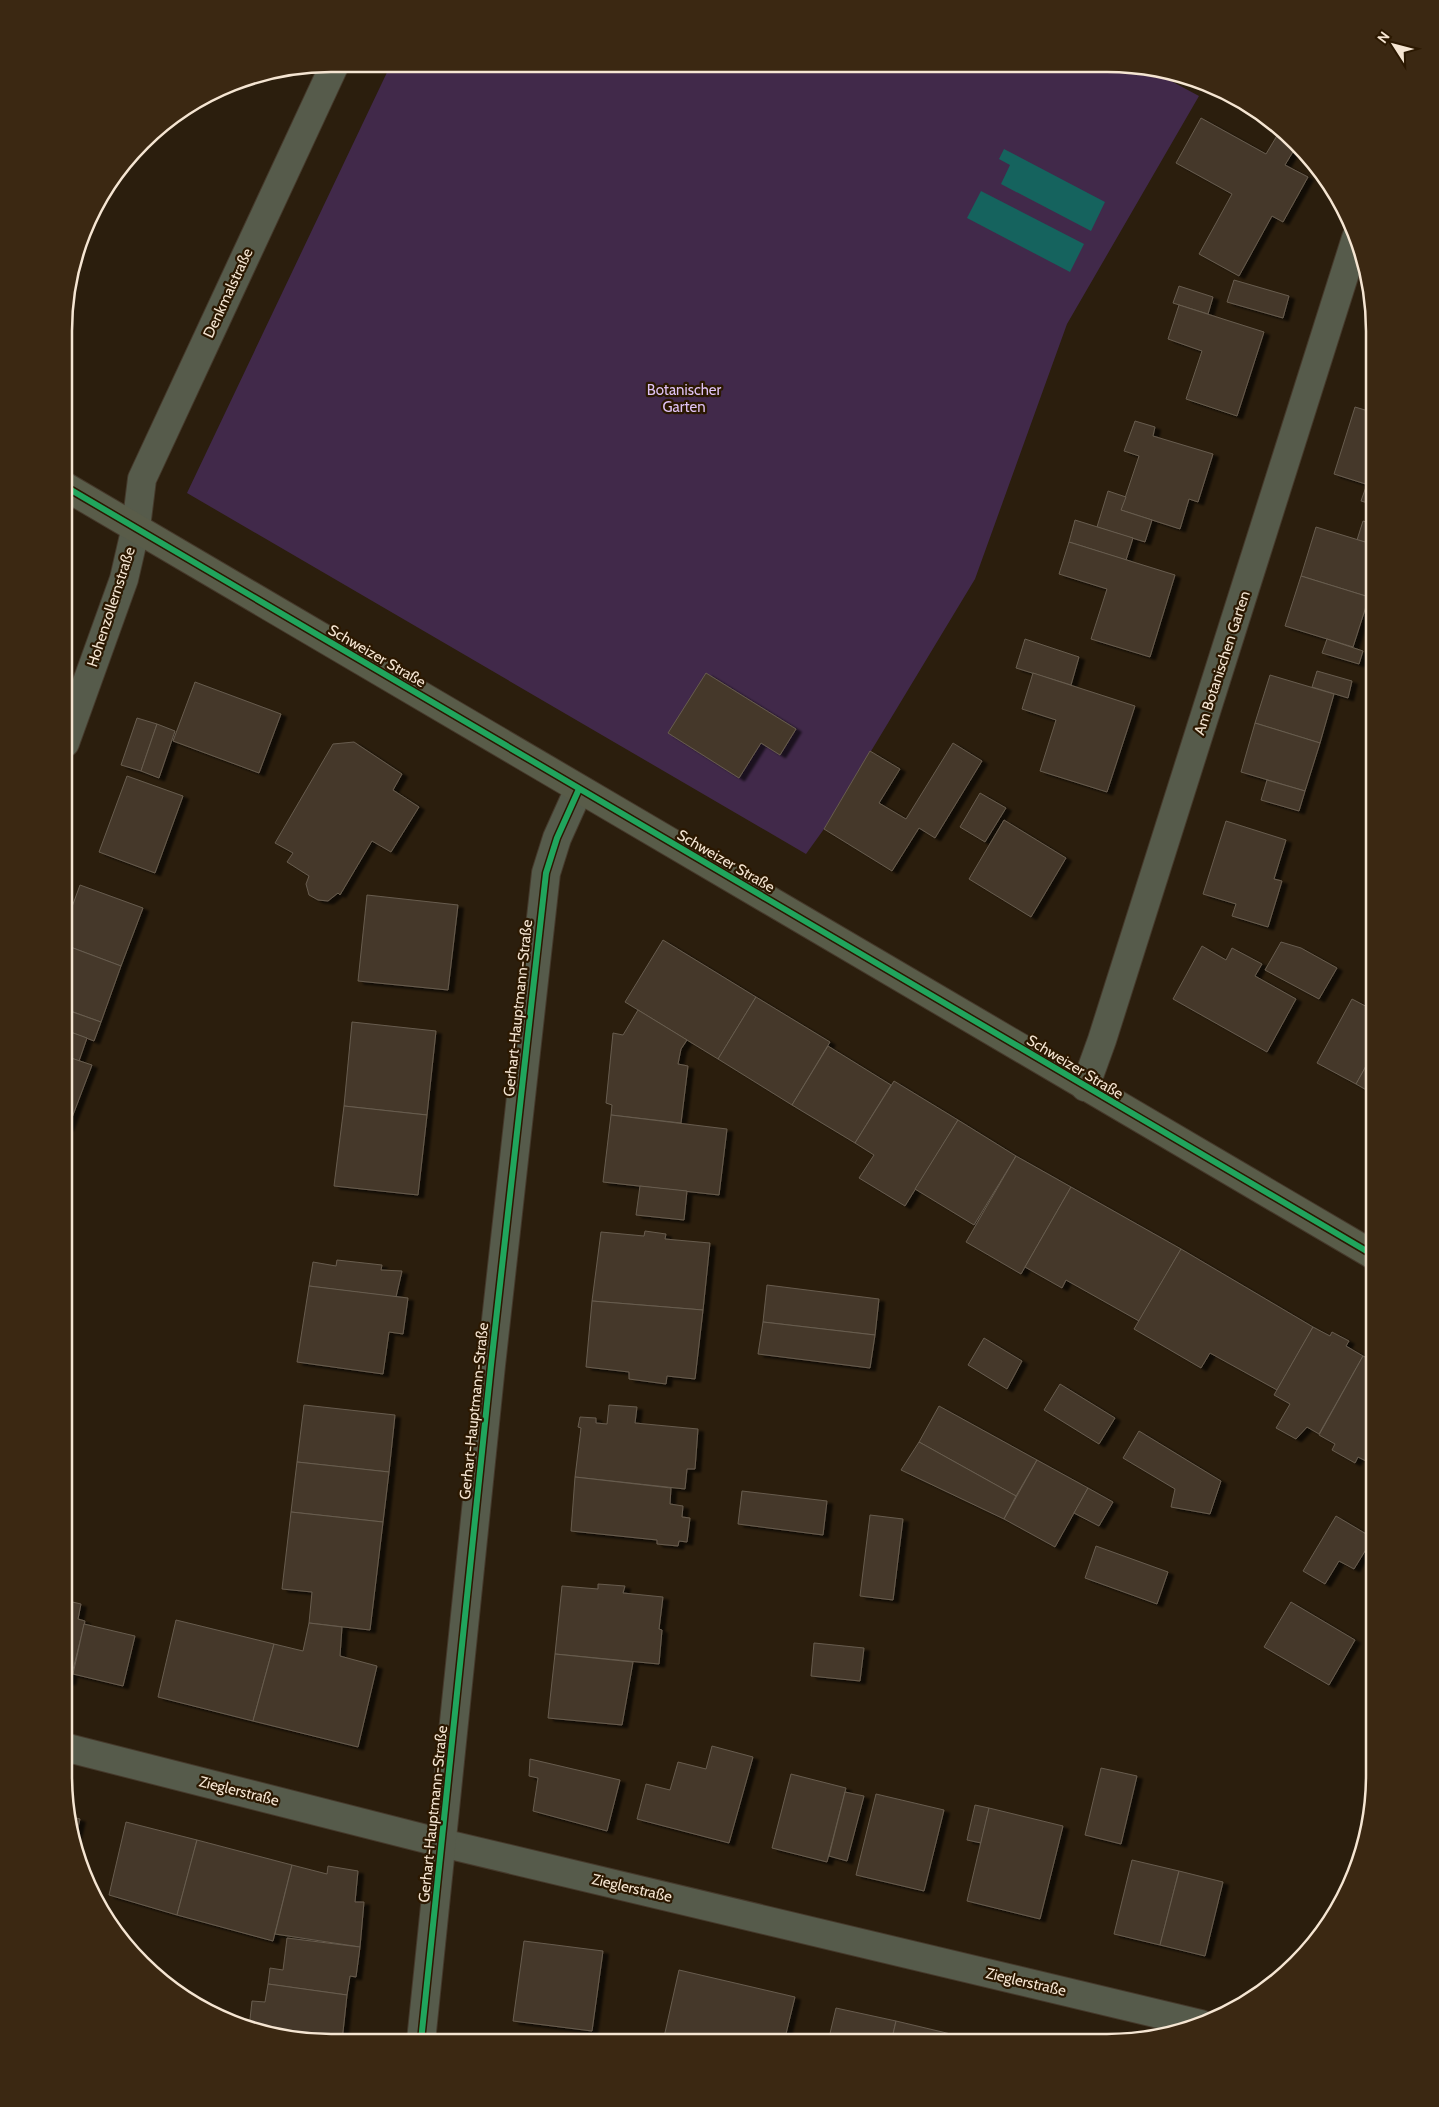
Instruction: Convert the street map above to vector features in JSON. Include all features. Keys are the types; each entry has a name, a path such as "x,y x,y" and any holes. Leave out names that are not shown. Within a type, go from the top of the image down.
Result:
{"main road":[{"name":"Schweizer Straße","path":"72,490 1366,1251"}],"street":[{"name":"Denkmalstraße","path":"136,527 142,479 331,72"},
{"name":"Am Botanischen Garten","path":"1085,1087 1102,1040 1353,248"},
{"name":"Hohenzollernstraße","path":"72,724 124,579 136,527"},
{"name":"Gerhart-Hauptmann-Straße","path":"422,2034 496,1326 546,874 557,838 579,789"},
{"name":"Zieglerstraße","path":"72,1748 442,1843 1190,2021"}],"green space":[{"name":"Botanischer Garten","path":"387,72 1108,72 1168,79 1199,96 1067,324 975,579 824,829 806,854 187,493"}],"water":[{"path":"1004,149 1105,202 1091,231 1001,184 1010,165 999,159"},
{"path":"981,191 1084,244 1070,272 967,218"}],"building":[{"path":"1201,118 1266,154 1277,136 1293,151 1285,165 1308,177 1283,222 1272,216 1239,276 1199,254 1232,194 1176,163"},
{"path":"1234,280 1289,296 1283,318 1227,302"},
{"path":"1179,286 1213,297 1208,314 1173,303"},
{"path":"1179,305 1264,332 1237,416 1186,399 1202,351 1168,339"},
{"path":"1355,407 1366,410 1366,484 1334,474"},
{"path":"1135,421 1155,427 1153,436 1213,454 1198,502 1189,499 1180,529 1121,510 1139,456 1124,451"},
{"path":"1366,487 1366,502 1361,501"},
{"path":"1108,491 1126,497 1121,510 1152,520 1145,542 1097,527"},
{"path":"1075,520 1133,538 1126,560 1069,542"},
{"path":"1363,521 1366,522 1366,542 1357,540"},
{"path":"1316,527 1366,542 1366,596 1301,576"},
{"path":"1069,542 1175,575 1150,657 1091,639 1107,589 1059,574"},
{"path":"1301,576 1366,596 1366,606 1353,647 1285,626"},
{"path":"1025,639 1079,657 1071,685 1016,668"},
{"path":"1327,639 1363,651 1359,664 1322,653"},
{"path":"1317,671 1352,681 1348,698 1312,687"},
{"path":"706,673 796,729 780,755 761,743 739,778 668,733"},
{"path":"1033,673 1135,706 1107,792 1040,771 1056,720 1022,709"},
{"path":"1270,675 1334,694 1320,743 1255,723"},
{"path":"195,682 281,714 259,773 173,741"},
{"path":"137,718 157,724 141,771 121,765"},
{"path":"1255,723 1320,743 1305,791 1241,772"},
{"path":"157,724 175,731 159,778 141,771"},
{"path":"354,742 402,774 393,790 419,807 391,852 372,841 340,895 338,893 328,901 318,900 309,895 306,884 309,876 287,862 293,853 275,843 333,744"},
{"path":"953,743 982,761 935,838 919,828 892,871 824,829 870,751 900,769 879,803 906,819"},
{"path":"127,776 183,796 155,873 99,852"},
{"path":"1267,780 1305,791 1299,811 1261,800"},
{"path":"980,793 1006,808 985,842 960,827"},
{"path":"1004,820 1066,858 1031,917 969,879"},
{"path":"1226,821 1286,840 1274,879 1282,881 1268,927 1232,916 1236,904 1203,894"},
{"path":"80,885 143,908 121,966 72,948 72,907"},
{"path":"367,895 458,905 448,990 358,981"},
{"path":"663,940 756,997 718,1059 625,1002"},
{"path":"1281,942 1301,948 1337,968 1319,999 1265,970"},
{"path":"1202,946 1226,960 1232,948 1262,964 1255,976 1296,999 1267,1052 1173,999"},
{"path":"72,948 121,966 101,1022 72,1012"},
{"path":"756,997 830,1042 792,1105 718,1059"},
{"path":"1352,999 1366,1006 1366,1066 1356,1084 1317,1063"},
{"path":"638,1010 687,1040 681,1049 678,1064 688,1066 681,1123 611,1115 612,1105 606,1103 613,1033 623,1035"},
{"path":"72,1012 101,1022 94,1041 72,1033"},
{"path":"352,1022 436,1031 427,1115 344,1106"},
{"path":"72,1033 87,1038 79,1061 72,1058"},
{"path":"828,1046 891,1085 855,1143 792,1105"},
{"path":"72,1058 92,1065 72,1118"},
{"path":"1366,1066 1366,1090 1356,1084"},
{"path":"894,1081 958,1120 905,1206 859,1178 874,1155 855,1143"},
{"path":"344,1106 427,1115 418,1195 334,1186"},
{"path":"611,1115 727,1129 719,1195 603,1182"},
{"path":"958,1120 1016,1156 974,1225 915,1189"},
{"path":"1016,1156 1071,1187 1021,1274 966,1242"},
{"path":"640,1186 687,1191 684,1220 636,1215"},
{"path":"1071,1187 1181,1249 1139,1321 1066,1280 1062,1288 1025,1267"},
{"path":"645,1231 666,1234 665,1239 710,1243 703,1310 592,1301 601,1232 644,1236"},
{"path":"1181,1249 1313,1327 1277,1390 1210,1353 1201,1368 1134,1329"},
{"path":"337,1260 382,1265 381,1270 402,1271 396,1297 309,1286 313,1262 336,1266"},
{"path":"767,1285 879,1299 875,1335 763,1322"},
{"path":"309,1286 408,1298 403,1334 389,1332 383,1374 297,1362"},
{"path":"592,1301 703,1310 695,1379 667,1376 666,1384 629,1379 629,1372 586,1367"},
{"path":"763,1322 875,1335 870,1368 758,1354"},
{"path":"1313,1327 1330,1336 1332,1332 1349,1341 1346,1346 1363,1356 1319,1434 1307,1427 1296,1439 1276,1428 1290,1404 1274,1395"},
{"path":"984,1338 1022,1361 1007,1389 968,1365"},
{"path":"1363,1356 1366,1358 1366,1461 1358,1457 1355,1463 1332,1450 1335,1444 1319,1435"},
{"path":"1060,1384 1115,1418 1099,1444 1044,1410"},
{"path":"304,1405 395,1415 389,1472 297,1462"},
{"path":"609,1405 637,1407 635,1423 698,1429 695,1469 687,1469 685,1489 575,1477 581,1428 578,1427 580,1417 596,1418 596,1423 607,1424"},
{"path":"939,1406 1037,1460 1016,1496 919,1442"},
{"path":"1139,1431 1221,1481 1210,1514 1171,1507 1175,1489 1123,1458"},
{"path":"919,1442 1016,1496 1004,1519 901,1470"},
{"path":"1037,1460 1088,1488 1055,1547 1004,1519"},
{"path":"297,1462 389,1472 383,1522 291,1512"},
{"path":"575,1477 671,1488 670,1504 683,1506 682,1517 690,1518 687,1542 679,1541 678,1546 657,1544 657,1540 571,1531"},
{"path":"1088,1488 1113,1502 1099,1526 1074,1513"},
{"path":"742,1491 827,1501 823,1535 738,1524"},
{"path":"291,1512 383,1522 370,1630 309,1623 312,1592 282,1589"},
{"path":"870,1515 903,1519 893,1600 860,1596"},
{"path":"1336,1516 1366,1534 1366,1549 1354,1569 1339,1561 1325,1584 1303,1571"},
{"path":"1096,1546 1168,1572 1157,1604 1085,1578"},
{"path":"598,1584 625,1586 623,1593 663,1597 659,1629 662,1630 659,1664 555,1654 562,1586 598,1589"},
{"path":"72,1602 81,1604 78,1619 85,1621 72,1674"},
{"path":"1291,1602 1355,1640 1329,1685 1264,1647"},
{"path":"176,1620 274,1644 253,1721 158,1697"},
{"path":"309,1623 342,1627 340,1656 377,1666 358,1747 253,1721 274,1644 303,1651"},
{"path":"84,1624 135,1636 123,1686 73,1674"},
{"path":"814,1643 864,1648 860,1681 811,1676"},
{"path":"555,1654 633,1662 622,1725 548,1718"},
{"path":"712,1746 753,1757 729,1843 637,1819 646,1784 670,1790 678,1762 706,1769"},
{"path":"530,1759 620,1780 607,1831 533,1811 538,1778 529,1776"},
{"path":"1101,1768 1137,1776 1121,1844 1085,1835"},
{"path":"791,1774 846,1788 827,1862 772,1848"},
{"path":"845,1792 864,1796 847,1861 829,1856"},
{"path":"876,1794 944,1810 924,1891 856,1875"},
{"path":"975,1805 989,1808 981,1843 967,1840"},
{"path":"989,1808 1063,1826 1040,1919 967,1901"},
{"path":"76,1818 80,1819 78,1829"},
{"path":"126,1822 197,1840 177,1915 109,1895"},
{"path":"197,1840 292,1865 273,1941 177,1915"},
{"path":"1132,1860 1179,1871 1160,1945 1114,1934"},
{"path":"292,1865 327,1874 328,1866 358,1871 355,1902 364,1902 360,1947 275,1934"},
{"path":"1179,1871 1223,1882 1205,1956 1160,1945"},
{"path":"1329,1909 1313,1933 1308,1939"},
{"path":"287,1938 360,1947 356,1977 350,1976 347,1995 268,1984 270,1968 283,1970"},
{"path":"524,1941 603,1951 592,2031 513,2021"},
{"path":"679,1970 795,1997 786,2034 665,2034"},
{"path":"268,1984 347,1995 343,2034 314,2034 281,2030 250,2022 252,2001 265,2002"},
{"path":"836,2008 896,2021 893,2034 830,2034"},
{"path":"896,2021 951,2034 893,2034"}],"cycle path":[{"path":"72,491 1366,1251"},
{"path":"422,2034 491,1365 546,873 557,838 579,789"}]}
